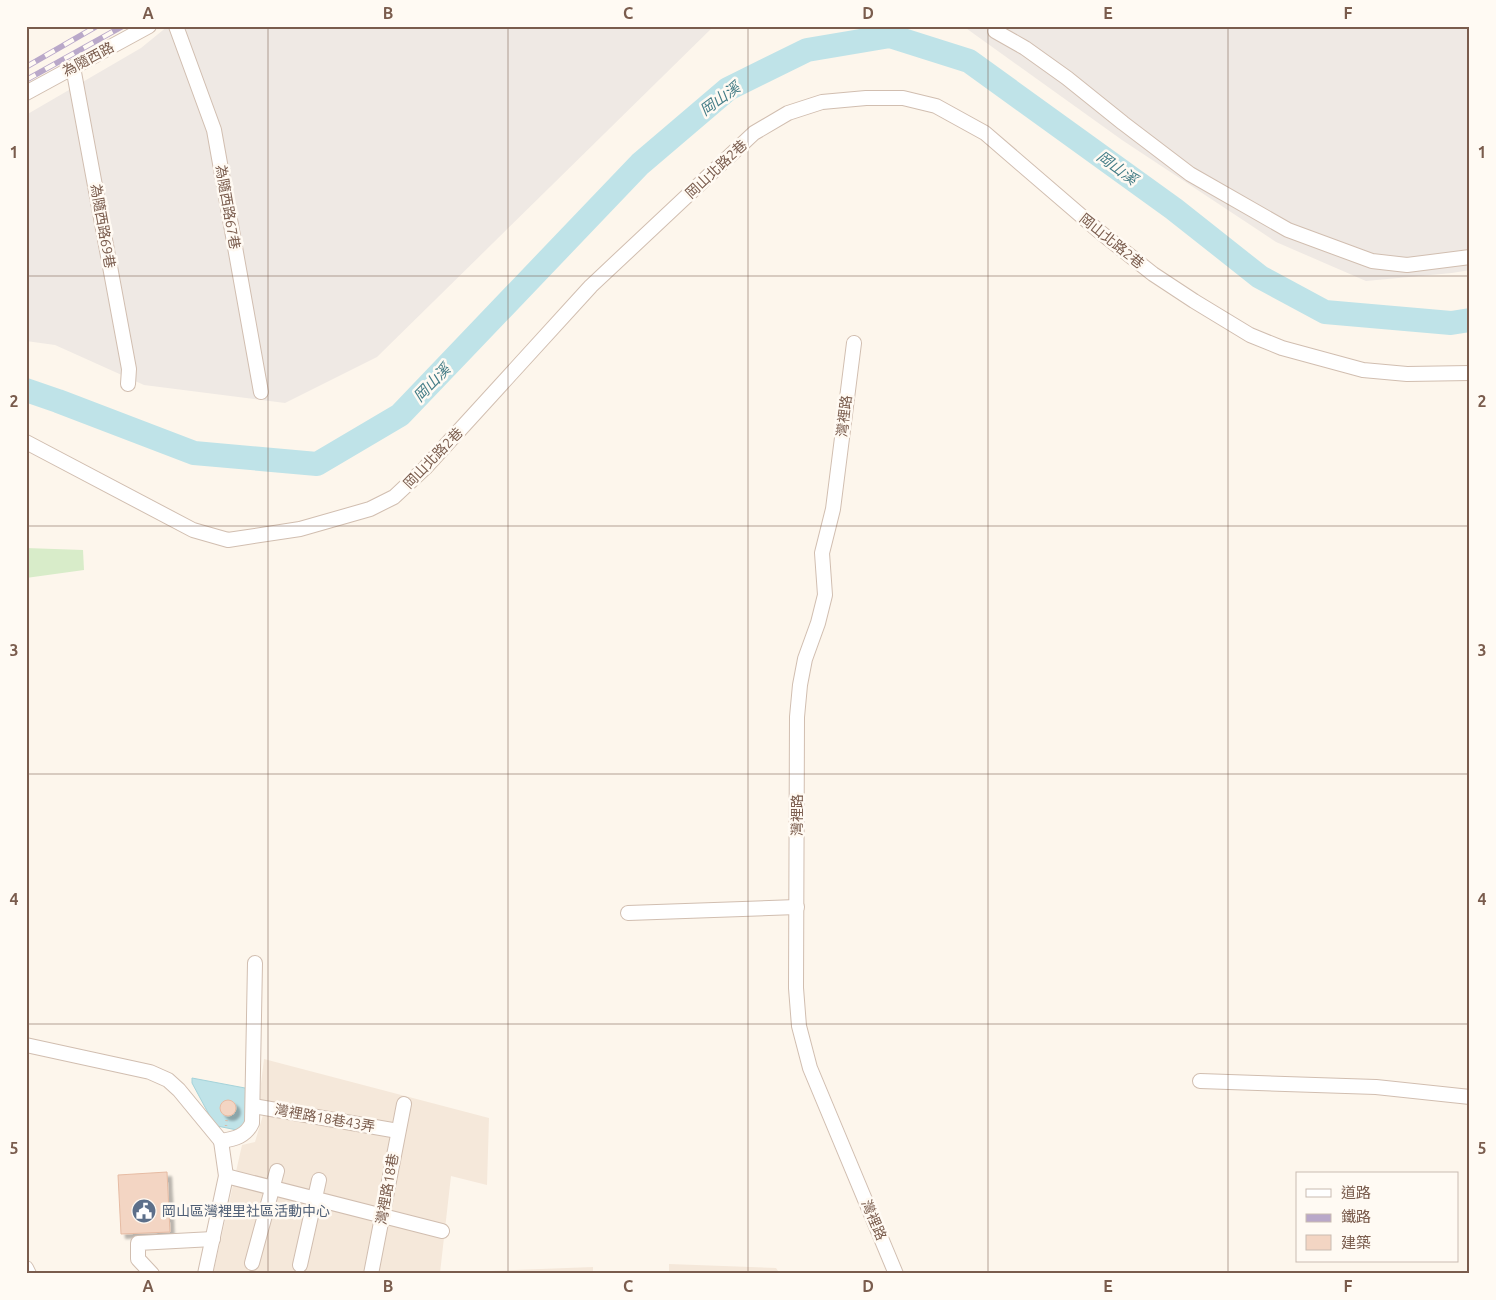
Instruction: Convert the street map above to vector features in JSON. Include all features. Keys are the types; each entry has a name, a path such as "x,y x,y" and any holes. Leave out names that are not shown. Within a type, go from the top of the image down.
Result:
{"street":[{"name":"為隨西路","path":"26,93 149,26"},
{"name":"為隨西路67巷","path":"176,26 214,130 261,392"},
{"path":"995,32 1025,48 1067,78 1190,174 1288,230 1372,261 1407,265 1470,257"},
{"name":"為隨西路69巷","path":"74,67 129,369 128,384"},
{"name":"岡山北路2巷","path":"26,442 193,530 228,540 300,528 370,509 394,497 425,468 591,286 754,133 788,113 822,102 866,98 903,98 936,106 985,133 1085,219 1153,274 1250,334 1282,348 1363,370 1407,374 1470,373"},
{"name":"灣裡路","path":"854,343 832,509 822,553 825,595 800,685 797,717 796,988 799,1026 810,1068 896,1274"},
{"path":"628,913 797,908"},
{"path":"221,1141 236,1138 248,1131 252,1123 255,963"},
{"path":"26,1045 150,1072 168,1080 179,1090 221,1141 226,1176 205,1274"},
{"path":"1200,1082 1376,1087 1470,1097"},
{"name":"灣裡路18巷","path":"371,1274 404,1104"},
{"name":"灣裡路18巷43弄","path":"253,1106 398,1131"},
{"path":"252,1263 277,1171"},
{"path":"226,1176 442,1231"},
{"path":"300,1265 319,1180"},
{"path":"152,1274 138,1258 138,1243 213,1239"},
{"path":"26,1268 29,1274"}],"shaded area":[{"path":"168,26 714,26 377,357 285,403 144,385 55,345 26,341 26,115 141,48"},
{"path":"963,26 1470,26 1470,270 1366,281 1276,242 1122,140"},
{"path":"264,1059 489,1118 487,1185 451,1176 440,1273 593,1267 593,1274 213,1274 242,1145 255,1142 263,1115 259,1100"},
{"path":"669,1264 776,1268 780,1274 669,1274"}],"green space":[{"path":"26,548 83,550 84,570 26,578"}],"water":[{"path":"192,1078 245,1088 250,1094 247,1128 242,1131 217,1126 192,1083"}],"building":[{"path":"228,1100 234,1102 236,1108 234,1114 228,1116 222,1114 220,1108 222,1102"},
{"name":"岡山區灣裡里社區活動中心","path":"167,1172 170,1232 121,1234 118,1175"}],"waterway":[{"path":"890,36 893,26"},
{"name":"岡山溪","path":"26,390 194,453 317,464 400,415 640,164 728,89 807,50 890,36 969,61 1174,209 1260,277 1325,312 1451,323 1470,320"}],"railway":[{"path":"26,67 97,26"},
{"path":"26,80 123,26"}],"place":[{"name":"岡山區灣裡里社區活動中心","path":"144,1211"}]}
